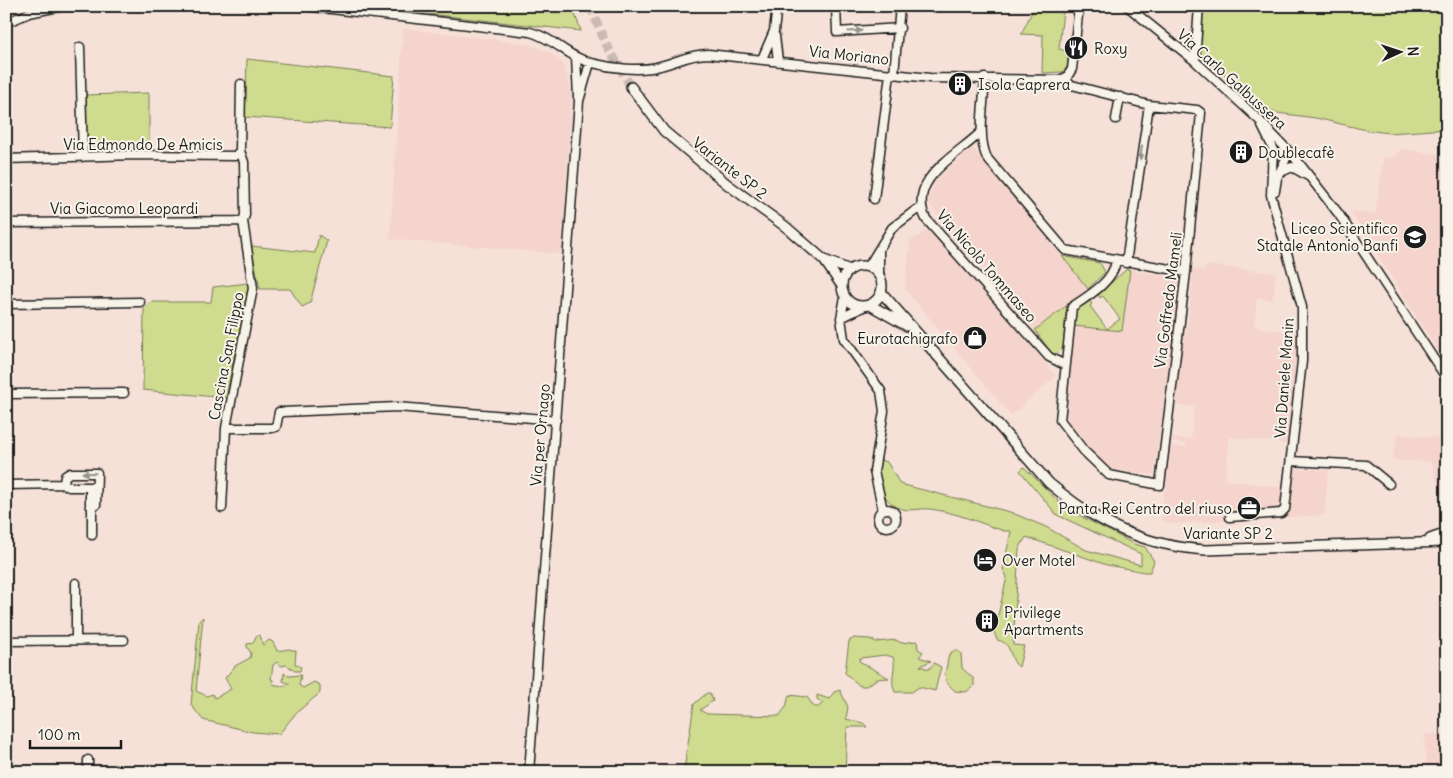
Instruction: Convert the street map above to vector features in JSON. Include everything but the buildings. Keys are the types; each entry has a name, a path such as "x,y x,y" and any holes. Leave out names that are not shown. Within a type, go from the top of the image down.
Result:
{"main road":[{"name":"Variante SP 2","path":"631,87 656,122 683,148 824,260 842,286 845,297 851,303 866,306 914,330"},
{"name":"Variante SP 2","path":"824,260 850,270"},
{"path":"842,286 846,274 858,266 868,266 879,274 883,283 882,293 866,306"},
{"name":"Variante SP 2","path":"882,293 1049,484 1091,516 1122,532 1162,544 1206,550 1418,541 1447,542"},
{"name":"Variante SP 2","path":"1418,541 1447,533"}],"street":[{"path":"6,23 29,13 63,6"},
{"name":"Via Moriano","path":"305,6 530,32 550,39 573,55 590,63 651,68 687,56 705,54 930,78 1059,80 1067,77"},
{"path":"777,6 774,31 778,61"},
{"path":"836,6 837,32 900,28"},
{"path":"874,198 900,28 900,6"},
{"path":"1079,6 1073,64 1067,77 1068,84 1148,105 1126,263"},
{"name":"Via Carlo Galbussera","path":"1126,6 1195,61 1259,120 1312,178 1348,227 1447,379"},
{"path":"1195,61 1199,6"},
{"path":"762,60 774,31"},
{"path":"80,48 82,157"},
{"name":"Via per Ornago","path":"573,55 579,101"},
{"name":"Via per Ornago","path":"529,772 579,101 590,63"},
{"path":"983,78 981,132 983,150 987,158 1065,250 1126,263 1186,272"},
{"name":"Via Edmondo De Amicis","path":"6,158 136,155 230,157 240,152 241,84"},
{"path":"1116,119 1120,97"},
{"name":"Via Goffredo Mameli","path":"1065,365 1060,420 1084,451 1109,475 1160,485 1186,272 1201,113 1198,110 1148,105"},
{"name":"Via Daniele Manin","path":"1230,517 1275,514 1281,513 1285,509 1302,361 1302,308 1271,192 1275,172 1273,148 1259,120"},
{"name":"Via Nicolò Tommaseo","path":"981,132 930,176 923,190 922,210 926,218 1049,357 1065,365"},
{"name":"Cascina San Filippo","path":"222,508 226,428 253,288 243,221 245,214 244,162 240,152"},
{"name":"Via Daniele Manin","path":"1275,172 1289,152"},
{"path":"1275,172 1292,167 1312,178"},
{"path":"868,266 880,251 892,228 912,214 922,210"},
{"name":"Via Giacomo Leopardi","path":"6,223 243,221"},
{"path":"879,274 880,251"},
{"path":"1065,365 1072,307 1108,278 1115,270 1116,261"},
{"path":"845,297 840,326 844,339 878,385 884,411 874,471 883,510"},
{"path":"6,304 140,302"},
{"path":"841,318 866,306"},
{"path":"6,394 124,393"},
{"path":"226,428 276,427 279,412 383,407 556,420"},
{"name":"Via Daniele Manin","path":"1292,460 1366,464 1389,484"},
{"path":"64,484 65,476 70,473 97,473 90,505 92,507 92,535"},
{"path":"6,485 64,484 69,487 93,487"},
{"path":"76,583 76,640"},
{"path":"6,641 124,640"},
{"path":"88,760 88,772"}],"shaded area":[{"path":"403,28 528,44 551,53 563,63 572,93 562,254 390,239"},
{"path":"973,148 1088,289 1035,330 929,204 929,196 936,179"},
{"path":"1401,149 1438,154 1443,165 1447,167 1447,365 1350,211 1375,214 1384,157 1391,158"},
{"path":"933,227 1056,376 1011,416 905,289 910,241"},
{"path":"1206,265 1276,273 1273,300 1257,298 1254,326 1298,334 1288,444 1230,437 1225,480 1292,489 1296,468 1328,470 1325,515 1170,524 1161,520 1164,490 1167,490 1167,466 1170,465 1168,459 1169,446 1186,447 1186,443 1169,442 1170,438 1191,439 1194,407 1173,405 1178,401 1178,397 1175,394 1178,368 1182,363 1180,362 1189,315 1193,269 1205,270"},
{"path":"1130,270 1181,278 1154,475 1108,469 1066,418 1074,326 1122,331"},
{"path":"1398,434 1447,439 1447,513 1431,462 1392,460"},
{"path":"1447,733 1447,772 1427,772 1424,734"}],"green space":[{"path":"392,6 572,6 581,31 392,10"},
{"path":"1035,6 1073,6 1073,10 1063,10 1059,49 1070,52 1067,67 1063,72 1042,73 1043,35 1021,34"},
{"path":"1203,6 1447,6 1447,129 1389,133 1269,110 1200,55"},
{"path":"247,59 394,76 390,127 245,117"},
{"path":"149,93 149,145 87,147 85,95"},
{"path":"319,235 327,241 310,303 302,307 290,289 260,289 251,246 315,253"},
{"path":"1062,256 1100,263 1105,272 1088,289"},
{"path":"1127,269 1130,270 1122,331 1074,326 1076,311 1089,300 1092,304 1090,306 1107,329 1120,319 1103,296 1100,298 1098,294"},
{"path":"249,283 226,398 143,390 144,307 151,302 211,302 213,287"},
{"path":"1070,303 1066,312 1063,348 1058,353 1052,354 1035,330"},
{"path":"880,460 887,462 900,484 1010,512 1046,527 1086,550 1141,565 1141,554 1057,515 1020,471 1024,467 1065,508 1134,544 1145,547 1154,561 1150,572 1107,565 1026,537 1019,549 1013,645 1024,646 1019,667 1013,660 1009,648 1006,644 997,640 994,632 1007,577 1003,569 1011,531 1004,531 939,510 906,510 893,505 883,494 877,480 877,466"},
{"path":"203,617 196,691 207,696 212,694 215,698 231,689 225,678 235,666 250,658 251,653 247,644 253,643 259,635 263,645 269,640 273,642 277,651 289,649 296,651 295,664 301,667 300,671 295,671 287,665 281,666 277,662 273,665 272,684 282,686 290,684 283,681 284,673 289,676 301,675 299,685 303,688 314,682 320,685 320,693 296,713 279,734 253,732 203,720 191,705 199,621"},
{"path":"854,638 870,639 876,642 896,640 901,643 917,641 918,649 923,652 919,657 931,661 920,666 929,669 934,663 941,667 935,691 919,687 912,692 895,692 893,687 893,657 885,655 860,658 859,661 889,678 877,679 866,686 860,686 845,673 849,641"},
{"path":"955,650 961,653 962,668 974,679 974,686 966,692 955,691 946,682 945,674 949,654"},
{"path":"840,690 848,707 846,719 863,723 867,727 847,727 845,772 669,772 668,769 684,770 694,704 707,693 710,693 713,701 700,710 707,714 779,716 786,707 789,695 807,697 814,707 818,707 823,703 817,699 817,695 829,699 834,692"}],"tunnel":[{"path":"590,6 606,44 631,87"}],"place":[{"name":"Roxy","path":"1076,48"},
{"name":"Isola Caprera","path":"960,84"},
{"name":"Doublecafè","path":"1241,152"},
{"name":"Liceo Scientifico Statale Antonio Banfi","path":"1415,237"},
{"name":"Eurotachigrafo","path":"975,338"},
{"name":"Panta Rei Centro del riuso","path":"1249,508"},
{"name":"Over Motel","path":"985,560"},
{"name":"Privilege Apartments","path":"987,621"}]}
